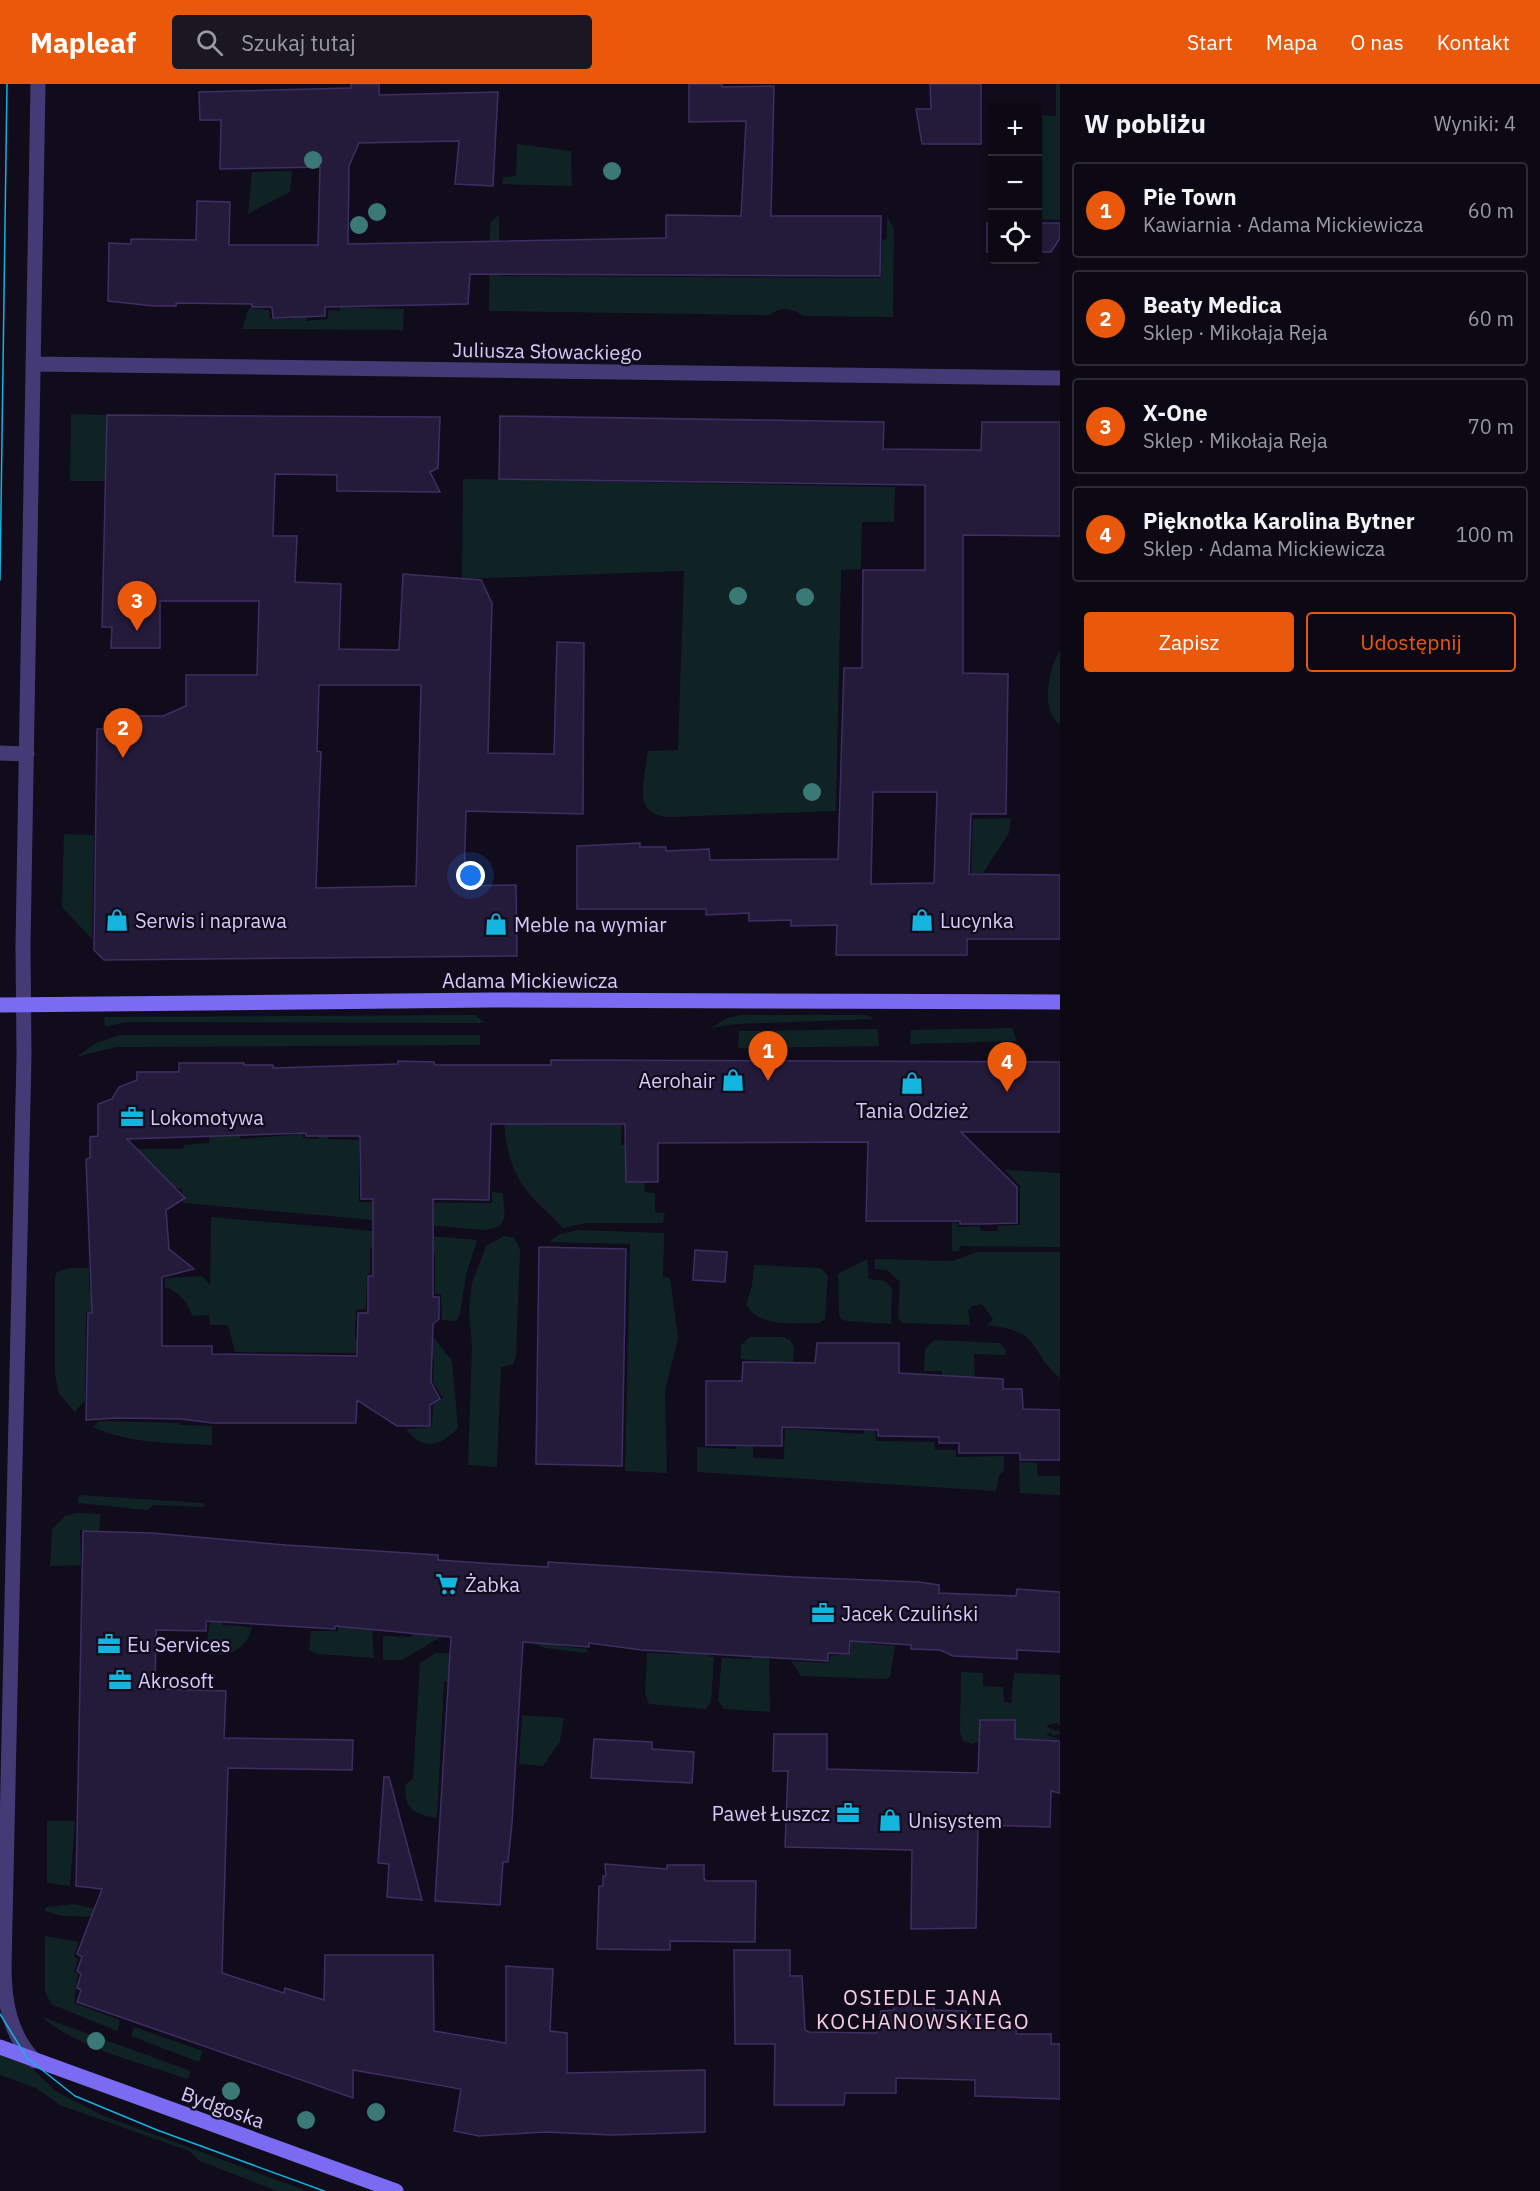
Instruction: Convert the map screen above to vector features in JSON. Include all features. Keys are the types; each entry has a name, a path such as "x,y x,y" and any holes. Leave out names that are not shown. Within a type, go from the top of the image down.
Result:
{"street":[{"path":"35,2061 15,2032 5,1990 16,1474 38,84"},
{"name":"Juliusza Słowackiego","path":"34,364 1060,378"},
{"path":"0,753 27,754"},
{"name":"Adama Mickiewicza","path":"0,1005 492,1000 1060,1002"},
{"name":"Bydgoska","path":"0,2047 396,2191"}],"green space":[{"path":"1056,84 1060,84 1060,220 1042,219 1042,115 1056,116"},
{"path":"517,144 571,151 572,186 502,184 503,177 516,176"},
{"path":"292,171 290,192 248,214 252,172"},
{"path":"499,215 499,276 881,278 882,240 887,239 887,216 894,229 893,317 803,316 786,309 769,315 489,311 490,222"},
{"path":"293,306 305,307 306,321 328,319 328,310 340,311 340,307 404,309 403,330 242,329 249,308 269,310 270,319 293,319"},
{"path":"71,414 107,415 106,481 70,481"},
{"path":"463,479 895,487 894,522 862,522 861,569 841,570 836,811 670,817 657,815 649,810 643,794 648,751 678,750 684,571 462,579"},
{"path":"1060,651 1060,725 1050,709 1048,689 1052,668"},
{"path":"1011,818 1009,833 983,873 971,873 973,819"},
{"path":"64,834 94,835 92,939 62,907"},
{"path":"476,1015 484,1023 126,1022 105,1027 104,1017"},
{"path":"740,1015 865,1015 875,1019 736,1024 711,1028 725,1019"},
{"path":"1012,1028 1017,1041 910,1044 911,1030"},
{"path":"878,1029 879,1046 738,1048 739,1031"},
{"path":"120,1035 480,1035 480,1045 116,1047 76,1057 96,1043"},
{"path":"505,1067 538,1120 538,1125 600,1125 600,1118 622,1118 621,1145 626,1145 626,1182 644,1182 645,1192 655,1193 655,1212 665,1213 663,1223 586,1223 563,1228 526,1190 515,1170 504,1127"},
{"path":"240,1134 240,1139 303,1134 303,1138 318,1139 319,1135 327,1135 328,1139 359,1140 359,1202 492,1203 492,1192 503,1193 504,1218 499,1226 484,1230 183,1203 182,1189 159,1187 138,1162 138,1149 183,1149 184,1145 209,1143 209,1136"},
{"path":"1005,1170 1060,1173 1060,1247 960,1246 959,1251 952,1251 952,1223 957,1223 958,1227 980,1226 981,1231 997,1231 998,1226 1020,1225 1020,1186"},
{"path":"211,1217 477,1240 466,1275 460,1314 456,1321 442,1320 441,1294 435,1294 435,1253 401,1252 401,1247 370,1248 366,1309 356,1310 355,1339 366,1340 366,1353 235,1352 228,1325 210,1325 209,1315 192,1316 182,1298 165,1287 165,1278 202,1276 210,1285"},
{"path":"577,1230 664,1233 663,1277 670,1278 678,1338 665,1390 667,1473 625,1471 630,1244 549,1242 558,1235"},
{"path":"504,1236 514,1238 520,1249 516,1356 513,1364 501,1367 497,1467 468,1465 472,1347 469,1309 472,1283 486,1246"},
{"path":"977,1252 1060,1252 1060,1378 1026,1337 1018,1332 988,1325 993,1319 982,1304 972,1306 968,1311 970,1325 902,1323 898,1317 900,1282 887,1270 875,1269 875,1259 952,1261"},
{"path":"867,1259 869,1279 885,1281 892,1289 891,1324 847,1321 841,1319 839,1314 838,1274"},
{"path":"754,1265 821,1268 828,1276 825,1319 819,1323 788,1323 768,1321 752,1312 746,1304 752,1286"},
{"path":"70,1268 89,1268 89,1292 93,1292 93,1311 86,1312 85,1400 75,1412 59,1394 55,1373 55,1277 57,1272"},
{"path":"426,1328 452,1361 458,1428 445,1439 432,1444 419,1441 406,1429 432,1427 433,1405 443,1398 433,1382 434,1359 423,1359"},
{"path":"750,1337 783,1337 790,1340 794,1347 792,1381 763,1380 763,1361 741,1359 741,1345"},
{"path":"934,1340 999,1343 1006,1350 1006,1355 974,1354 975,1383 942,1385 942,1371 924,1371 925,1349"},
{"path":"99,1421 212,1426 212,1445 136,1440 93,1427"},
{"path":"785,1428 860,1434 864,1434 864,1431 875,1431 876,1441 934,1442 935,1450 956,1450 956,1457 1004,1456 1004,1470 999,1476 996,1491 697,1472 697,1447 736,1449 736,1443 753,1444 753,1458 784,1459"},
{"path":"1019,1462 1037,1463 1038,1476 1060,1476 1060,1495 1020,1493"},
{"path":"79,1495 203,1503 204,1507 154,1505 147,1510 78,1503"},
{"path":"77,1513 101,1514 99,1531 80,1530 81,1565 50,1566 52,1529 65,1516"},
{"path":"222,1616 222,1625 252,1627 249,1635 241,1647 235,1651 221,1654 205,1653 210,1621"},
{"path":"338,1624 372,1627 374,1658 318,1654 309,1650 311,1631 338,1631"},
{"path":"413,1630 458,1636 439,1638 402,1660 383,1660 383,1636 411,1637"},
{"path":"512,1634 558,1640 559,1646 587,1649 587,1653 545,1648"},
{"path":"852,1634 870,1635 870,1644 895,1646 890,1677 886,1679 801,1676 791,1661 829,1663 831,1655 850,1655"},
{"path":"678,1647 710,1649 709,1657 714,1657 711,1701 706,1709 649,1704 645,1693 647,1653 677,1654"},
{"path":"752,1651 769,1653 770,1712 724,1709 718,1700 722,1658 751,1659"},
{"path":"436,1653 456,1654 456,1682 444,1682 437,1818 422,1815 412,1809 408,1805 405,1792 406,1784 413,1779 420,1663"},
{"path":"961,1672 983,1673 983,1686 1003,1687 1004,1702 1011,1703 1014,1673 1060,1675 1060,1726 1057,1723 1046,1726 1055,1731 1059,1730 1060,1735 1052,1735 1051,1732 1046,1735 1060,1739 1015,1739 1015,1720 980,1720 979,1741 973,1744 963,1741 960,1732"},
{"path":"522,1715 564,1718 560,1741 543,1766 519,1764"},
{"path":"47,1821 75,1821 70,1886 47,1883"},
{"path":"74,1904 96,1909 107,1917 62,1916 45,1911 46,1907"},
{"path":"45,1936 79,1942 74,1956 78,1959 74,1972 78,1974 74,2003 120,2020 117,2031 51,2004 45,1991"},
{"path":"42,2017 191,2071 187,2079 112,2054 74,2038"},
{"path":"134,2027 203,2051 199,2062 131,2036"},
{"path":"0,2055 28,2064 55,2091 104,2116 307,2191 277,2191 200,2161 189,2151 60,2105 36,2088 0,2075"}],"building":[{"path":"351,84 379,84 379,95 498,92 493,186 455,184 459,141 359,143 349,166 348,244 666,238 666,215 741,216 746,121 689,122 689,84 722,84 722,87 774,86 771,216 881,216 880,276 470,274 468,304 325,307 325,316 273,318 272,307 252,307 252,304 176,303 176,306 154,306 108,301 109,243 131,244 131,239 196,240 197,201 230,202 229,245 318,245 320,167 220,169 221,120 200,120 199,92 351,88"},
{"path":"930,84 981,84 981,144 922,144 916,109 931,109"},
{"path":"987,223 988,223 988,252"},
{"path":"1042,223 1060,223 1060,238 1051,252 1042,252"},
{"path":"107,415 440,417 438,468 430,472 440,492 337,491 337,475 275,474 273,536 297,536 295,582 341,584 339,649 399,650 403,574 481,580 492,603 488,753 554,754 557,642 584,643 583,814 466,811 464,886 516,885 517,956 104,960 94,950 97,729 107,729 107,716 163,716 186,706 186,675 257,675 259,601 160,601 160,648 111,648 112,627 102,627","holes":["319,685 421,685 416,886 316,888 321,752 317,751"]},
{"path":"500,416 884,422 883,449 981,450 982,422 1060,422 1060,536 963,535 963,673 1008,674 1006,814 971,814 969,874 1060,875 1060,939 967,939 967,955 836,955 837,925 791,926 791,920 749,921 749,913 706,915 706,909 577,909 577,846 640,843 640,847 666,847 666,851 709,849 710,860 838,859 844,668 862,668 863,570 925,570 925,485 499,479","holes":["873,792 937,792 934,883 871,884"]},
{"path":"551,1060 1060,1062 1060,1132 961,1132 1017,1187 1017,1223 960,1224 960,1221 866,1221 868,1142 658,1143 658,1182 626,1182 625,1124 491,1124 489,1200 433,1199 433,1297 439,1297 439,1319 433,1324 431,1382 440,1399 430,1405 430,1426 397,1426 357,1400 356,1423 212,1423 182,1419 117,1418 86,1420 88,1313 92,1313 86,1159 90,1158 90,1137 98,1136 98,1104 112,1099 119,1087 137,1080 137,1072 179,1072 179,1063 244,1063 244,1065 273,1065 273,1068 398,1064 398,1061 434,1062 435,1065 551,1065","holes":["306,1133 306,1136 360,1136 361,1199 373,1199 373,1276 368,1276 368,1313 358,1313 357,1356 212,1354 212,1346 162,1346 162,1277 194,1269 169,1249 166,1210 185,1198 127,1139"]},
{"path":"539,1247 626,1249 622,1466 536,1464"},
{"path":"695,1250 727,1252 725,1282 693,1280"},
{"path":"817,1343 899,1343 899,1373 1003,1379 1003,1389 1022,1389 1023,1409 1060,1410 1060,1460 1020,1460 1020,1453 959,1453 959,1443 939,1443 939,1437 878,1436 878,1430 782,1427 782,1446 706,1445 706,1381 742,1381 743,1362 815,1363"},
{"path":"83,1531 152,1533 438,1555 438,1560 497,1564 548,1567 548,1562 919,1582 939,1585 939,1593 1016,1596 1017,1589 1060,1592 1060,1652 1017,1650 1017,1659 953,1656 940,1650 911,1649 911,1645 850,1641 849,1654 828,1653 828,1661 642,1650 589,1643 589,1647 523,1642 512,1823 508,1862 503,1862 500,1905 435,1901 451,1637 335,1626 335,1629 206,1621 206,1631 156,1630 155,1689 226,1691 224,1738 353,1740 352,1770 228,1768 222,1973 284,1993 285,1988 324,2000 325,1955 433,1955 434,2031 506,2043 506,1966 553,1969 550,2031 567,2033 567,2073 705,2070 705,2132 612,2135 545,2132 479,2136 454,2131 461,2089 353,2070 353,2098 77,2002 81,1990 77,1988 81,1974 77,1971 82,1957 77,1954 102,1889 76,1886"},
{"path":"980,1720 1015,1720 1015,1739 1060,1741 1060,1793 1051,1791 1050,1827 978,1825 976,1928 911,1929 912,1850 785,1847 788,1771 773,1771 774,1734 827,1734 827,1769 978,1773"},
{"path":"594,1739 652,1742 652,1749 694,1752 692,1783 591,1778"},
{"path":"384,1777 389,1777 422,1900 387,1897 389,1864 378,1863"},
{"path":"605,1864 667,1869 667,1865 704,1865 706,1881 756,1881 755,1942 670,1941 670,1950 597,1949 599,1886 603,1886 603,1876 606,1876"},
{"path":"734,1950 790,1950 790,1976 802,1976 805,2030 809,2032 877,2033 881,2011 894,2010 894,2004 934,2004 934,2010 966,2011 966,2018 1017,2022 1016,2034 1051,2034 1051,2044 1060,2044 1060,2099 975,2096 975,2080 896,2078 896,2093 845,2093 844,2105 774,2105 775,2044 735,2044"}],"tram line":[{"path":"0,580 7,84"},
{"path":"0,2014 27,2058 75,2096 157,2130 324,2191"}],"place":[{"name":"X-One","path":"137,631"},
{"name":"Beaty Medica","path":"123,758"},
{"name":"Serwis i naprawa","path":"117,920"},
{"name":"Lucynka","path":"922,920"},
{"name":"Meble na wymiar","path":"496,924"},
{"name":"Aerohair","path":"733,1080"},
{"name":"Pie Town","path":"768,1081"},
{"name":"Tania Odzież","path":"912,1083"},
{"name":"Pięknotka Karolina Bytner","path":"1007,1092"},
{"name":"Lokomotywa","path":"132,1117"},
{"name":"Żabka","path":"447,1584"},
{"name":"Jacek Czuliński","path":"823,1613"},
{"name":"Eu Services","path":"109,1644"},
{"name":"Akrosoft","path":"120,1680"},
{"name":"Paweł Łuszcz","path":"848,1813"},
{"name":"Unisystem","path":"890,1820"}],"district":[{"name":"OSIEDLE JANA KOCHANOWSKIEGO","path":"923,2009"}]}
